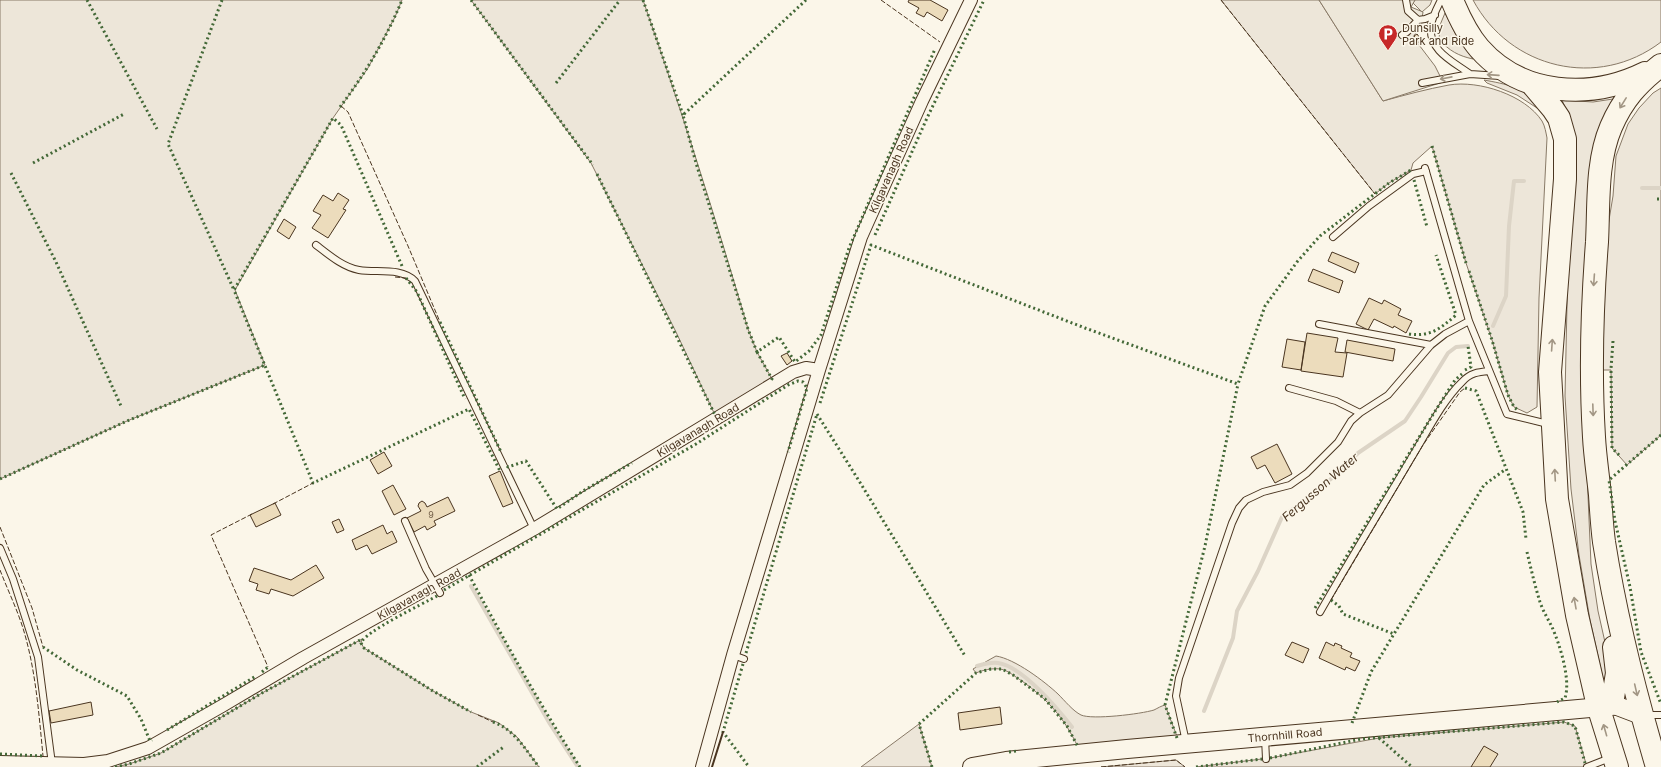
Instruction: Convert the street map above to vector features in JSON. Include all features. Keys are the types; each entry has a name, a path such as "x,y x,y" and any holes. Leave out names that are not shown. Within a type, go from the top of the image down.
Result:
{"highway":[{"path":"1452,0 1462,25 1479,48 1502,69 1523,80 1558,90 1591,89 1618,84 1660,65"},
{"path":"1605,705 1617,673 1606,586 1604,540 1594,438 1592,387 1593,290 1601,175 1607,140 1616,115 1631,92 1660,65"},
{"path":"1523,80 1553,109 1559,118 1565,139 1566,152 1550,372 1556,499 1577,615 1605,705 1615,762"},
{"path":"1604,540 1614,596 1650,722 1657,767"}],"street":[{"name":"Kilgavanagh Road","path":"702,767 739,657 819,370 860,237 970,0"},
{"name":"Kilgavanagh Road","path":"0,762 84,764 108,761 148,748 262,677 438,589 793,372 806,368 819,370"},
{"name":"Thornhill Road","path":"972,767 1006,761 1590,708 1605,705"},
{"path":"1605,705 1650,722"}],"lane":[{"path":"1406,0 1408,11 1418,20"},
{"path":"1441,0 1434,15 1431,27 1436,47 1440,52 1470,74"},
{"path":"1402,35 1407,32 1418,20 1434,15"},
{"path":"1422,83 1470,74 1523,80"},
{"path":"1333,237 1369,206 1412,174 1426,170 1469,321 1507,414 1553,425"},
{"path":"316,245 349,267 359,270 402,273 410,275 415,281 534,529"},
{"path":"1186,744 1176,696 1179,678 1229,531 1239,508 1246,500 1253,496 1290,485 1307,473 1338,442 1351,422 1360,413 1388,395 1430,344 1469,321"},
{"path":"1319,324 1430,344"},
{"path":"1320,612 1362,539 1454,391 1469,376 1477,372 1490,371"},
{"path":"1290,388 1336,401 1360,413"},
{"path":"405,521 426,569 438,589"},
{"path":"0,548 16,586 38,657 52,764"},
{"path":"1264,737 1266,759"},
{"path":"1587,767 1615,762"}],"shaded area":[{"path":"0,0 402,0 395,17 368,68 333,118 235,290 265,365 127,421 0,479"},
{"path":"471,0 643,0 698,164 748,329 757,352 772,379 715,415 676,332 591,163"},
{"path":"1221,0 1319,0 1383,101 1449,85 1474,85 1500,91 1513,97 1525,104 1542,121 1547,138 1539,298 1537,407 1527,413 1514,407 1508,395 1492,340 1466,263 1432,146 1413,163 1411,170 1389,183 1375,194"},
{"name":"Dunsilly Park and Ride","path":"1319,0 1415,0 1411,7 1423,12 1421,26 1413,37 1435,66 1443,82 1383,101"},
{"path":"1415,0 1432,0 1430,5 1422,12 1413,3"},
{"path":"1473,0 1661,0 1661,42 1636,57 1610,65 1584,68 1557,65 1532,56 1509,42 1489,24"},
{"path":"1445,13 1457,37 1473,59 1454,52 1439,39 1440,25"},
{"path":"1484,80 1507,85 1521,91 1533,101 1537,108 1517,95 1487,83"},
{"path":"1661,88 1661,435 1627,465 1612,448 1611,370 1602,370 1606,238 1613,196 1616,156 1628,124 1639,108 1653,93"},
{"path":"1613,99 1607,111 1582,359 1591,564 1598,611 1611,669 1605,687 1590,620 1579,555 1571,489 1565,396 1571,122 1562,100 1593,102"},
{"path":"362,639 361,643 364,648 433,691 471,712 499,723 517,737 539,767 115,767 129,764 161,753 262,693"},
{"path":"996,656 1012,661 1037,677 1081,715 1106,717 1128,715 1148,712 1165,705 1178,739 1078,747 1067,726 1048,702 1022,681 1009,672 1003,670 991,669 976,673 973,669"},
{"path":"1564,722 1575,726 1587,767 1196,767 1270,758 1379,738"},
{"path":"919,724 932,767 861,767"},
{"path":"1176,760 1185,767 1101,767"}],"building":[{"path":"909,0 930,0 948,10 942,21 927,12 924,17 916,13 919,8 908,2"},
{"path":"1417,34 1422,41 1419,43 1414,36"},
{"path":"338,193 349,200 343,209 346,210 328,238 312,228 321,215 313,211 323,195 333,201"},
{"path":"284,219 296,227 289,239 277,231"},
{"path":"1332,252 1359,263 1355,273 1328,261"},
{"path":"1313,269 1343,281 1339,293 1308,281"},
{"path":"1369,298 1382,304 1384,300 1401,309 1398,315 1412,321 1406,333 1394,326 1393,328 1374,319 1368,330 1356,324"},
{"path":"1307,333 1338,338 1335,352 1347,353 1343,377 1301,371"},
{"path":"1287,339 1305,342 1301,370 1282,367"},
{"path":"1347,340 1395,349 1393,361 1345,352"},
{"path":"787,353 792,361 787,365 781,356"},
{"path":"1277,444 1292,474 1275,483 1265,465 1257,469 1251,457"},
{"path":"384,452 392,466 378,474 370,460"},
{"path":"500,471 513,503 503,507 489,476"},
{"path":"393,485 406,509 394,515 382,491"},
{"path":"448,497 455,511 434,521 436,525 427,530 425,526 414,532 407,518 421,511 418,506 419,503 422,501 427,507"},
{"path":"275,503 281,515 256,527 250,515"},
{"path":"339,519 344,530 337,533 332,522"},
{"path":"383,525 387,534 392,531 397,542 372,554 367,545 356,550 352,540"},
{"path":"316,565 324,578 293,596 271,589 269,594 256,590 258,584 249,581 254,568 291,580"},
{"path":"1292,642 1309,649 1303,663 1285,655"},
{"path":"1326,642 1334,646 1335,643 1342,646 1341,648 1352,653 1350,657 1360,661 1355,671 1346,667 1345,670 1319,658"},
{"path":"91,702 93,715 51,723 49,711"},
{"path":"1000,707 1002,724 960,730 958,713"},
{"path":"1484,746 1498,754 1490,767 1471,767"}],"waterway":[{"name":"Fergusson Water","path":"1493,326 1506,296 1509,226 1514,181 1524,181"},
{"name":"Fergusson Water","path":"1642,188 1661,188"},
{"name":"Fergusson Water","path":"1204,711 1233,638 1237,611 1258,571 1282,517 1338,473 1358,453 1405,421 1448,353 1456,347 1468,346"},
{"path":"471,586 550,724 578,767"},
{"path":"977,666 998,663 1018,672 1039,689 1072,727"}],"hedge":[{"path":"87,0 157,129"},
{"path":"222,0 168,144 234,290"},
{"path":"340,107 374,56 389,29 402,0"},
{"path":"471,0 593,165"},
{"path":"556,83 620,0"},
{"path":"643,0 683,115"},
{"path":"806,0 683,115 696,163 748,329 757,352 779,337 795,362 809,351 821,335 849,248 935,49"},
{"path":"875,235 927,118 984,0"},
{"path":"33,163 124,114"},
{"path":"402,266 341,125 333,118 234,290 313,483 469,409 500,471"},
{"path":"1432,146 1466,263"},
{"path":"820,403 871,245 1085,328 1238,384 1265,306 1297,262 1320,236 1389,183 1411,170"},
{"path":"11,173 56,262 121,406"},
{"path":"597,174 715,415"},
{"path":"1414,180 1427,227"},
{"path":"1409,334 1416,335 1434,331 1456,315 1436,255"},
{"path":"1469,271 1492,340 1508,395 1514,407 1519,411"},
{"path":"406,278 417,292 465,399"},
{"path":"440,322 501,452"},
{"path":"1613,341 1611,369 1612,448 1621,457"},
{"path":"1465,370 1471,367 1468,346"},
{"path":"757,352 772,379 771,380"},
{"path":"0,479 127,421 265,365"},
{"path":"1315,608 1432,416 1455,380 1462,374"},
{"path":"444,590 696,444 788,385 798,381 803,382 807,388 788,452"},
{"path":"1177,738 1165,705 1205,546 1238,384"},
{"path":"1465,388 1476,391 1523,512 1526,539"},
{"path":"817,414 965,656"},
{"path":"746,653 817,414"},
{"path":"1661,435 1609,480 1615,521 1630,587 1641,652 1661,704"},
{"path":"507,466 508,467 526,461 557,509 583,491 632,463"},
{"path":"1352,723 1371,672 1484,485 1506,469"},
{"path":"1527,552 1540,602 1555,634 1564,662 1567,682 1565,698 1557,702"},
{"path":"469,575 495,624 580,767"},
{"path":"437,596 372,632 364,638 361,643 364,648 433,691 471,712"},
{"path":"1331,600 1339,606 1343,614 1394,634"},
{"path":"115,767 129,764 161,753 262,693 362,639"},
{"path":"43,647 77,670 127,696 141,719 150,741 152,740"},
{"path":"743,664 723,732 749,767"},
{"path":"262,672 268,667"},
{"path":"932,767 919,724 976,673 991,669 1002,669 1013,675 1045,699 1067,726 1078,747"},
{"path":"167,730 256,676"},
{"path":"493,722 500,725 513,735 539,767"},
{"path":"1270,758 1361,739 1564,722 1575,726 1585,763"},
{"path":"1379,738 1412,767"},
{"path":"477,767 505,746"},
{"path":"1009,752 1017,751"},
{"path":"0,754 43,756"},
{"path":"1196,767 1262,759"}],"fence":[{"path":"881,0 940,42"},
{"path":"1221,0 1375,194"},
{"path":"341,106 348,112 440,322"},
{"path":"395,277 406,278"},
{"path":"1331,600 1423,445 1460,392 1465,388"},
{"path":"273,504 313,483"},
{"path":"252,514 211,535 268,667"},
{"path":"0,527 32,608 43,647"},
{"path":"0,570 20,619 29,650 37,695 43,756"},
{"path":"478,715 493,722"},
{"path":"1101,767 1176,760 1185,767"}],"wall":[{"path":"712,767 723,732"}],"place":[{"name":"Dunsilly Park and Ride","path":"1388,51"}]}
